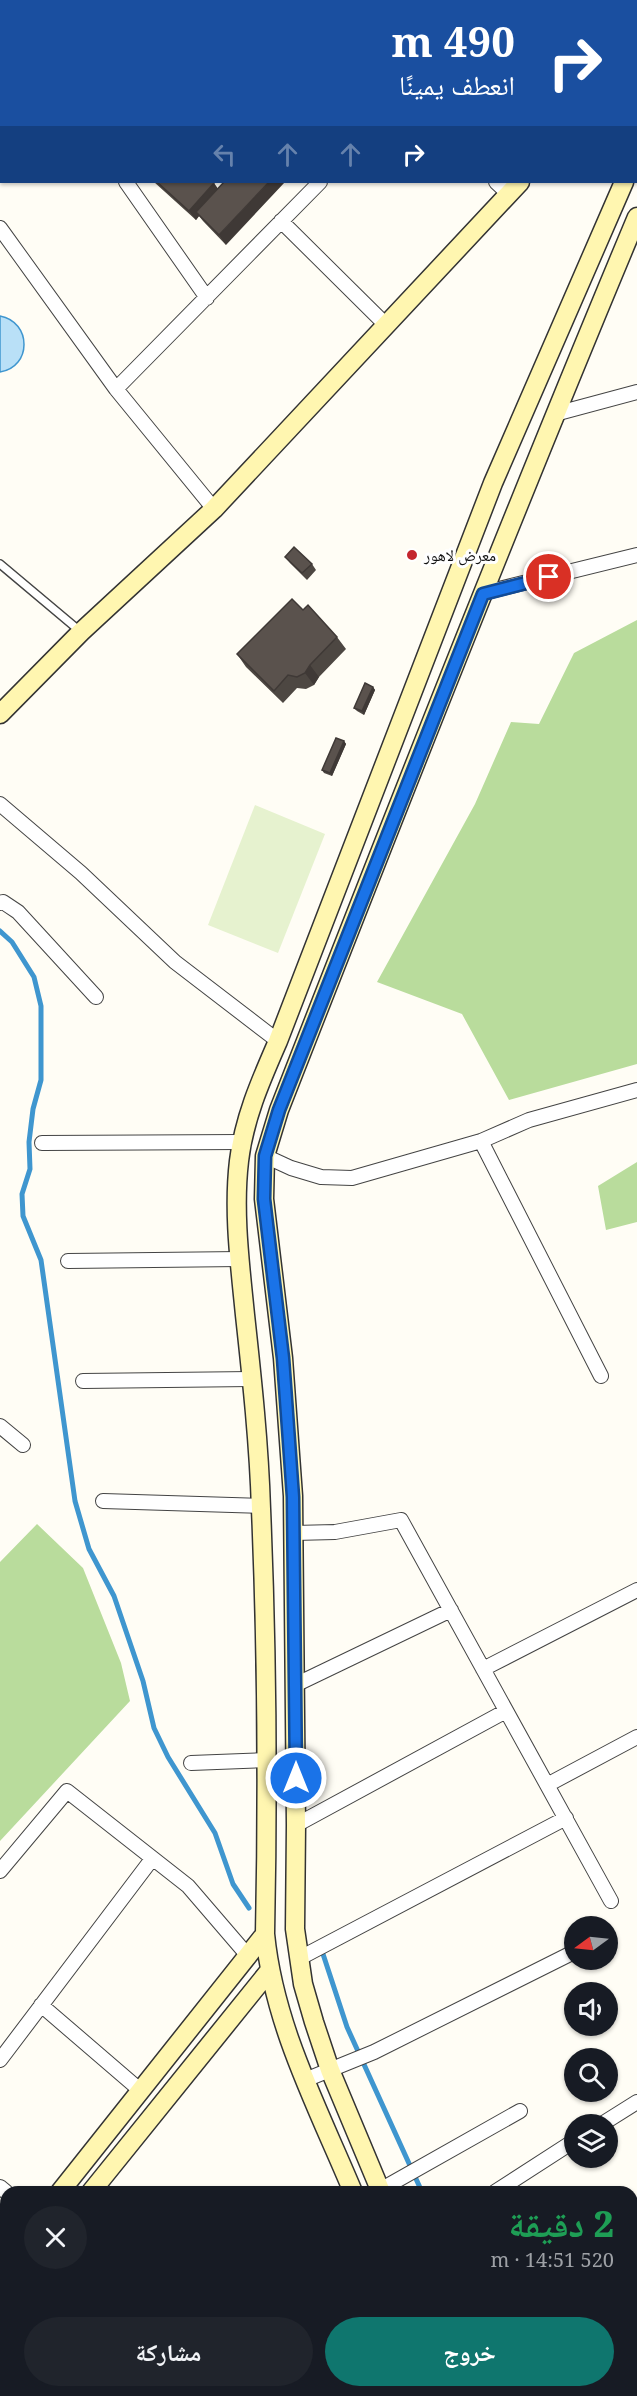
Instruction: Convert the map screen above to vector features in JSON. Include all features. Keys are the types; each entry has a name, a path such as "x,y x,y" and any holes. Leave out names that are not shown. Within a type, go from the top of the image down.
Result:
{"main road":[{"path":"350,2186 285,2031 270,1970 265,1934 268,1760 262,1534 240,1259 237,1192 242,1142 254,1096 278,1041 493,483 624,183"},
{"path":"0,714 81,632 214,509 387,326 508,186"},
{"path":"378,2186 339,2066 307,2001 298,1959 294,1908 296,1825 294,1533 283,1358 264,1199 265,1156 279,1110 417,757 637,217"},
{"path":"392,744 417,757"},
{"path":"262,1534 294,1533"},
{"path":"65,2186 265,1934"},
{"path":"97,2186 270,1970"},
{"path":"119,2119 137,2133"}],"street":[{"path":"127,183 207,298"},
{"path":"116,389 319,183"},
{"path":"282,221 387,326"},
{"path":"0,228 116,389 214,509"},
{"path":"555,414 637,392"},
{"path":"483,594 637,555"},
{"path":"0,804 81,873 175,962 278,1041"},
{"path":"0,903 3,902 18,912 96,997"},
{"path":"265,1156 291,1168 321,1177 352,1178 481,1141 529,1120 637,1090"},
{"path":"481,1141 601,1376"},
{"path":"42,1143 242,1142"},
{"path":"68,1261 240,1259"},
{"path":"83,1381 251,1379"},
{"path":"0,1426 23,1445"},
{"path":"103,1501 261,1506"},
{"path":"294,1533 335,1533 401,1520 611,1901"},
{"path":"483,1669 637,1590"},
{"path":"295,1685 451,1611"},
{"path":"296,1825 506,1711"},
{"path":"547,1785 637,1737"},
{"path":"191,1763 268,1760"},
{"path":"0,1871 67,1791 188,1886 249,1957"},
{"path":"298,1959 566,1818"},
{"path":"0,2060 152,1859"},
{"path":"305,2080 374,2052 564,1957"},
{"path":"41,2005 141,2091"},
{"path":"618,2114 637,2102"},
{"path":"387,2186 422,2164 520,2111"},
{"path":"504,2186 564,2147"}],"lane":[{"path":"0,564 81,632"}],"green space":[{"path":"637,620 637,1064 509,1100 462,1014 377,982 475,804 511,722 539,724 574,653"},
{"path":"255,805 325,834 278,953 208,925"},
{"path":"637,1162 637,1222 606,1230 598,1186"},
{"path":"37,1524 83,1568 121,1663 130,1701 0,1841 0,1562"}],"water":[{"path":"0,316 10,320 18,327 24,344 18,362 0,372"}],"building":[{"path":"158,183 214,183 189,211"},
{"path":"223,183 268,183 219,235 196,212"},
{"path":"294,547 312,564 302,573 285,557"},
{"path":"292,599 303,610 308,605 337,637 305,673 297,677 288,675 274,691 237,654"},
{"path":"365,683 373,687 362,711 354,708"},
{"path":"336,738 344,741 330,773 322,770"}],"waterway":[{"path":"0,931 12,942 34,977 41,1006 41,1080 33,1109 29,1142 30,1169 22,1194 23,1216 41,1260 75,1501 89,1549 114,1596 143,1681 154,1728 168,1757 215,1833 233,1884 249,1908"},
{"path":"323,1954 347,2027 419,2186"}],"place":[{"name":"معرض لاهور","path":"412,555"}],"route":[{"path":"296,1778 293,1497 283,1358 264,1199 265,1156 279,1110 483,594 549,577"}]}
